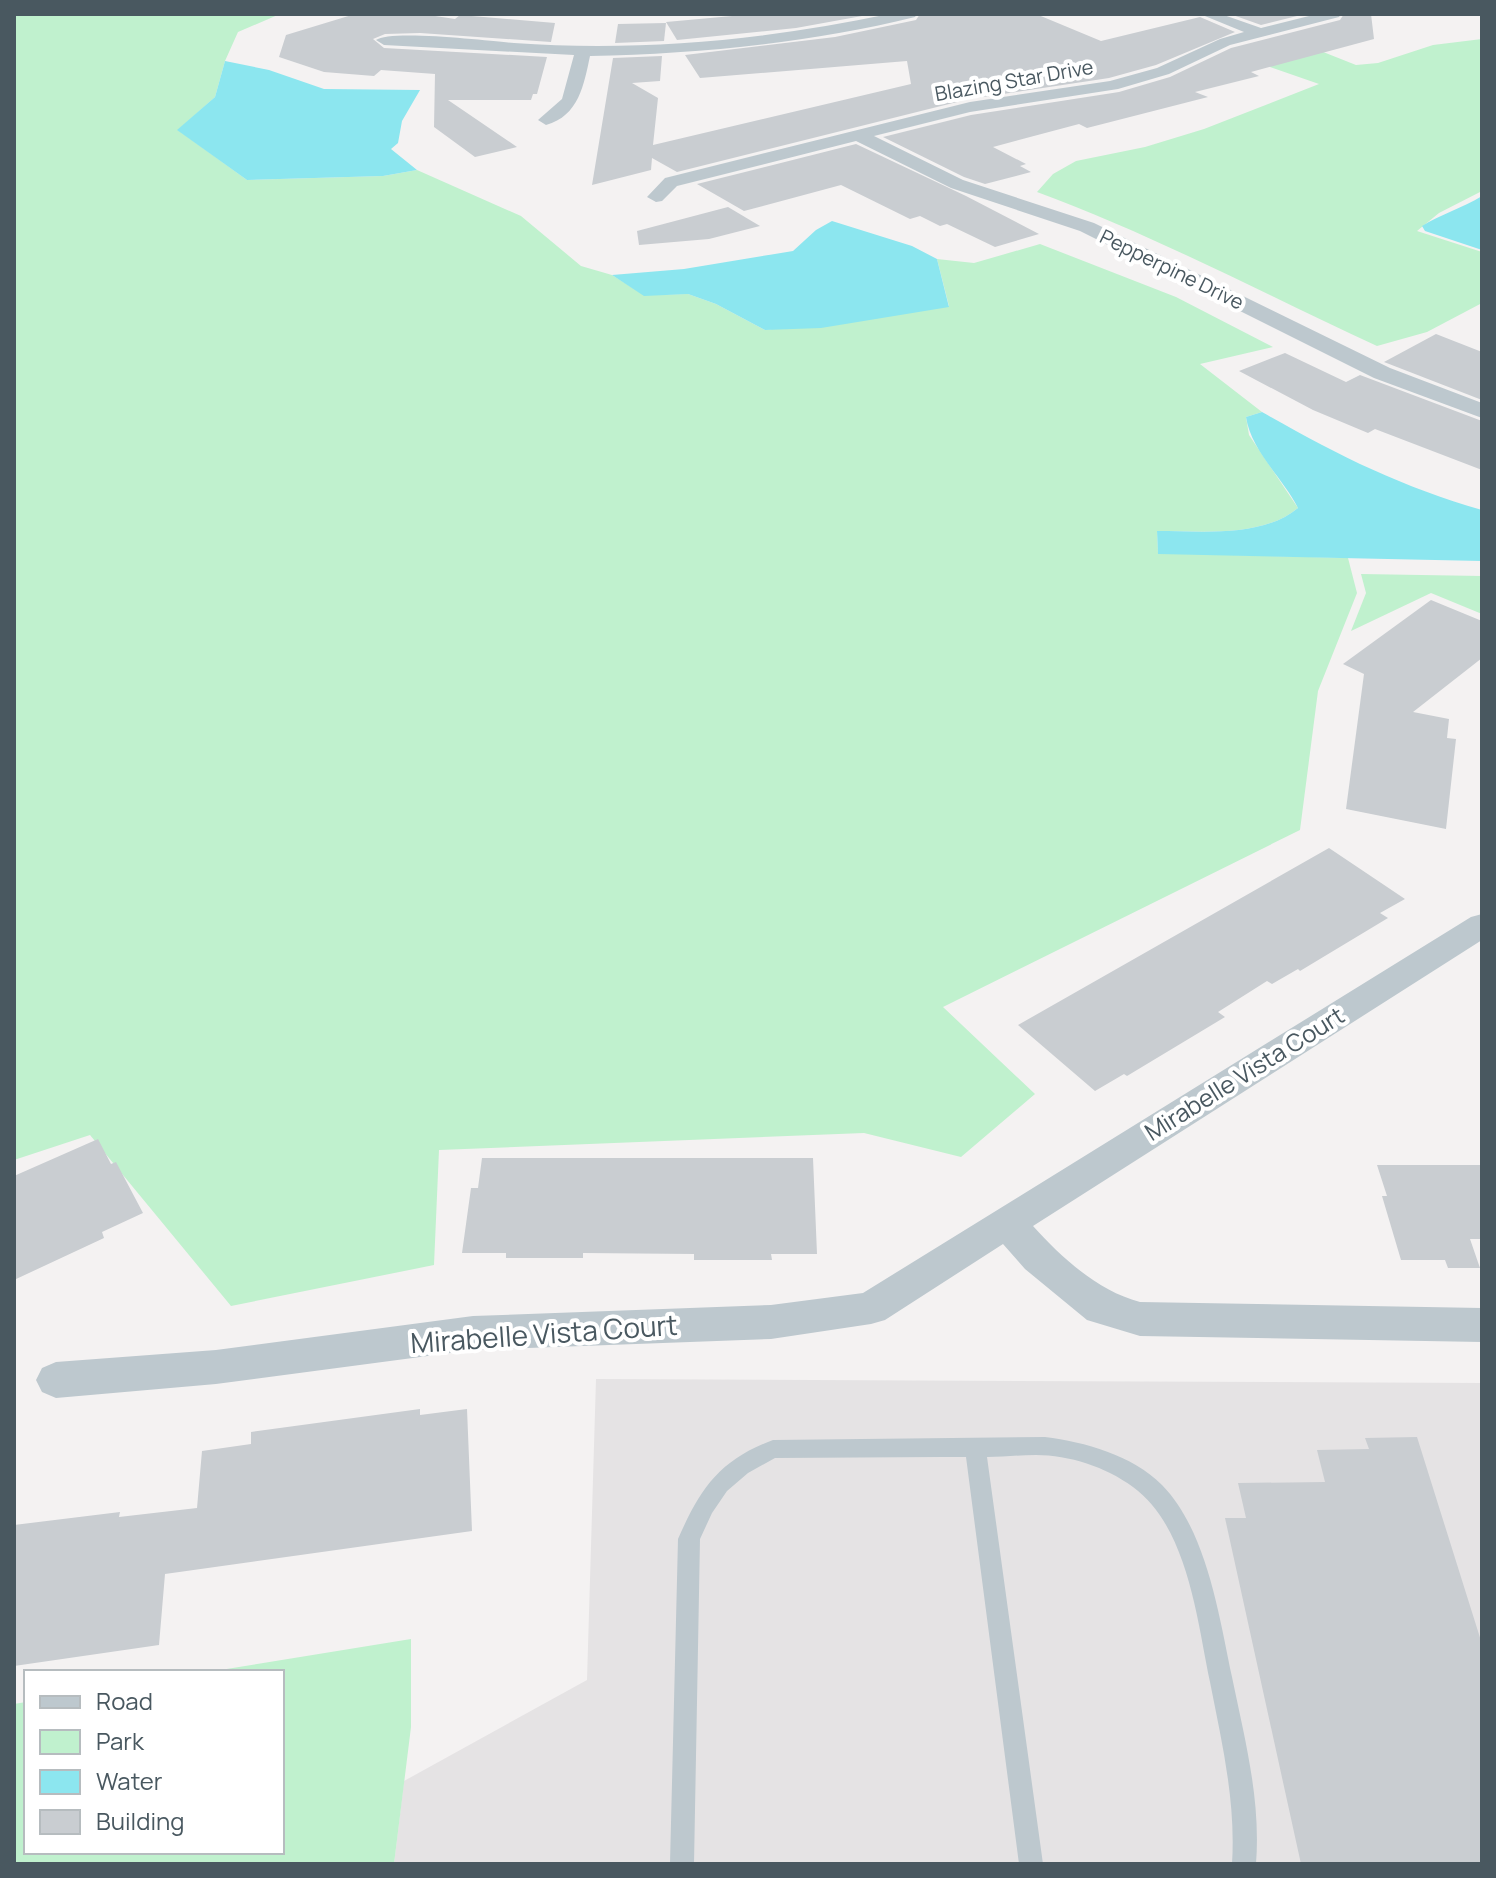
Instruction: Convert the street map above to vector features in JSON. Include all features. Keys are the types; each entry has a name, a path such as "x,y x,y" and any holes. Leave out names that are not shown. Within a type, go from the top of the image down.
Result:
{"street":[{"path":"384,40 583,51 738,43 910,14"},
{"path":"1207,14 1257,32"},
{"name":"Blazing Star Drive","path":"656,197 671,182 970,107 1112,86 1163,71 1225,42 1334,14"},
{"path":"546,120 560,113 571,101 583,51"},
{"name":"Pepperpine Drive","path":"858,135 957,184 1087,227 1382,373 1482,411"},
{"name":"Mirabelle Vista Court","path":"56,1380 216,1367 473,1333 771,1322 871,1308 1482,925"},
{"path":"1007,1222 1038,1258 1101,1308 1140,1319 1482,1325"}],"lane":[{"path":"682,1864 689,1539 706,1498 738,1466 773,1449 1043,1445 1093,1455 1131,1474 1161,1499 1189,1549 1211,1633 1248,1838 1244,1864"},
{"path":"975,1448 1031,1864"}],"shaded area":[{"path":"596,1379 1482,1383 1482,1864 394,1864 404,1781 587,1680"}],"green space":[{"path":"14,14 280,14 238,32 225,61 215,97 178,130 247,180 383,176 417,170 521,216 581,266 612,275 644,295 688,294 716,304 765,330 949,306 937,259 974,263 1040,244 1176,297 1273,347 1200,364 1262,412 1246,417 1249,435 1298,508 1267,524 1231,531 1157,531 1158,553 1348,558 1357,593 1318,691 1300,830 943,1007 1035,1094 961,1157 864,1133 439,1150 434,1265 231,1306 90,1135 14,1160"},
{"path":"1482,39 1482,191 1439,213 1417,231 1482,252 1482,303 1427,332 1377,346 1166,246 1037,192 1053,174 1076,161 1145,147 1204,129 1319,84 1270,67 1262,53 1298,42 1356,65 1378,63 1433,45"},
{"path":"1361,574 1482,576 1482,614 1431,593 1351,631 1366,593"},
{"path":"411,1639 411,1727 394,1864 14,1864 14,1704 24,1702 24,1854 284,1854 284,1670 220,1670"}],"water":[{"path":"225,61 269,70 324,89 420,90 402,121 398,143 391,149 417,170 383,176 247,180 177,130 215,97"},
{"path":"1482,196 1482,250 1425,231 1422,226 1467,204"},
{"path":"832,221 912,246 937,259 949,307 821,328 765,330 716,304 688,294 644,296 612,275 684,269 793,251 816,230"},
{"path":"1262,412 1369,468 1482,510 1482,561 1158,554 1157,531 1231,531 1267,524 1298,508 1261,453 1249,429 1246,417"}],"building":[{"path":"355,14 422,14 455,19 460,15 555,23 551,42 420,33 385,34 373,39 384,48 547,57 537,94 533,94 531,100 448,100 517,147 475,157 434,127 435,74 381,70 374,76 324,72 279,57 286,35"},
{"path":"754,14 873,14 796,28 677,40 666,22"},
{"path":"920,14 1036,14 1101,41 1200,17 1235,32 1156,65 1109,78 969,99 677,172 652,158 651,170 592,185 613,58 662,56 660,81 632,83 658,98 653,145 911,84 907,61 700,78 685,55 835,37 916,20"},
{"path":"1230,14 1305,14 1261,25"},
{"path":"1344,14 1371,14 1374,39 1251,72 1259,76 1195,92 1208,97 1087,128 1079,124 993,147 1026,164 1020,166 1031,172 985,184 964,177 883,137 971,115 1119,92 1170,77 1231,48 1340,20"},
{"path":"666,23 664,41 615,43 618,24"},
{"path":"856,144 1039,234 995,247 947,224 940,226 920,216 910,219 841,185 744,211 697,184"},
{"path":"728,207 760,226 709,239 639,245 637,231"},
{"path":"1436,334 1482,352 1482,400 1384,362"},
{"path":"1285,353 1346,382 1360,375 1482,421 1482,470 1375,429 1368,433 1313,410 1239,371"},
{"path":"1431,600 1482,621 1482,658 1413,712 1449,719 1447,738 1456,739 1446,829 1346,809 1364,674 1343,664"},
{"path":"1329,848 1405,899 1380,913 1388,918 1300,971 1298,969 1272,984 1267,981 1218,1012 1225,1017 1127,1076 1124,1074 1095,1091 1018,1025"},
{"path":"98,1139 111,1164 116,1162 143,1213 102,1232 104,1238 14,1280 14,1176"},
{"path":"482,1158 813,1158 817,1254 771,1254 772,1260 694,1260 694,1254 583,1253 583,1258 506,1258 506,1253 462,1253 471,1188 478,1188"},
{"path":"1377,1165 1482,1165 1482,1239 1470,1239 1480,1268 1448,1268 1445,1260 1401,1260 1382,1196 1387,1196"},
{"path":"420,1409 420,1415 467,1409 472,1531 165,1574 159,1645 14,1666 14,1525 120,1512 119,1517 197,1508 202,1451 251,1444 251,1432"},
{"path":"1417,1437 1482,1644 1482,1864 1301,1864 1225,1518 1246,1518 1238,1483 1325,1482 1317,1450 1369,1449 1365,1438"}]}
